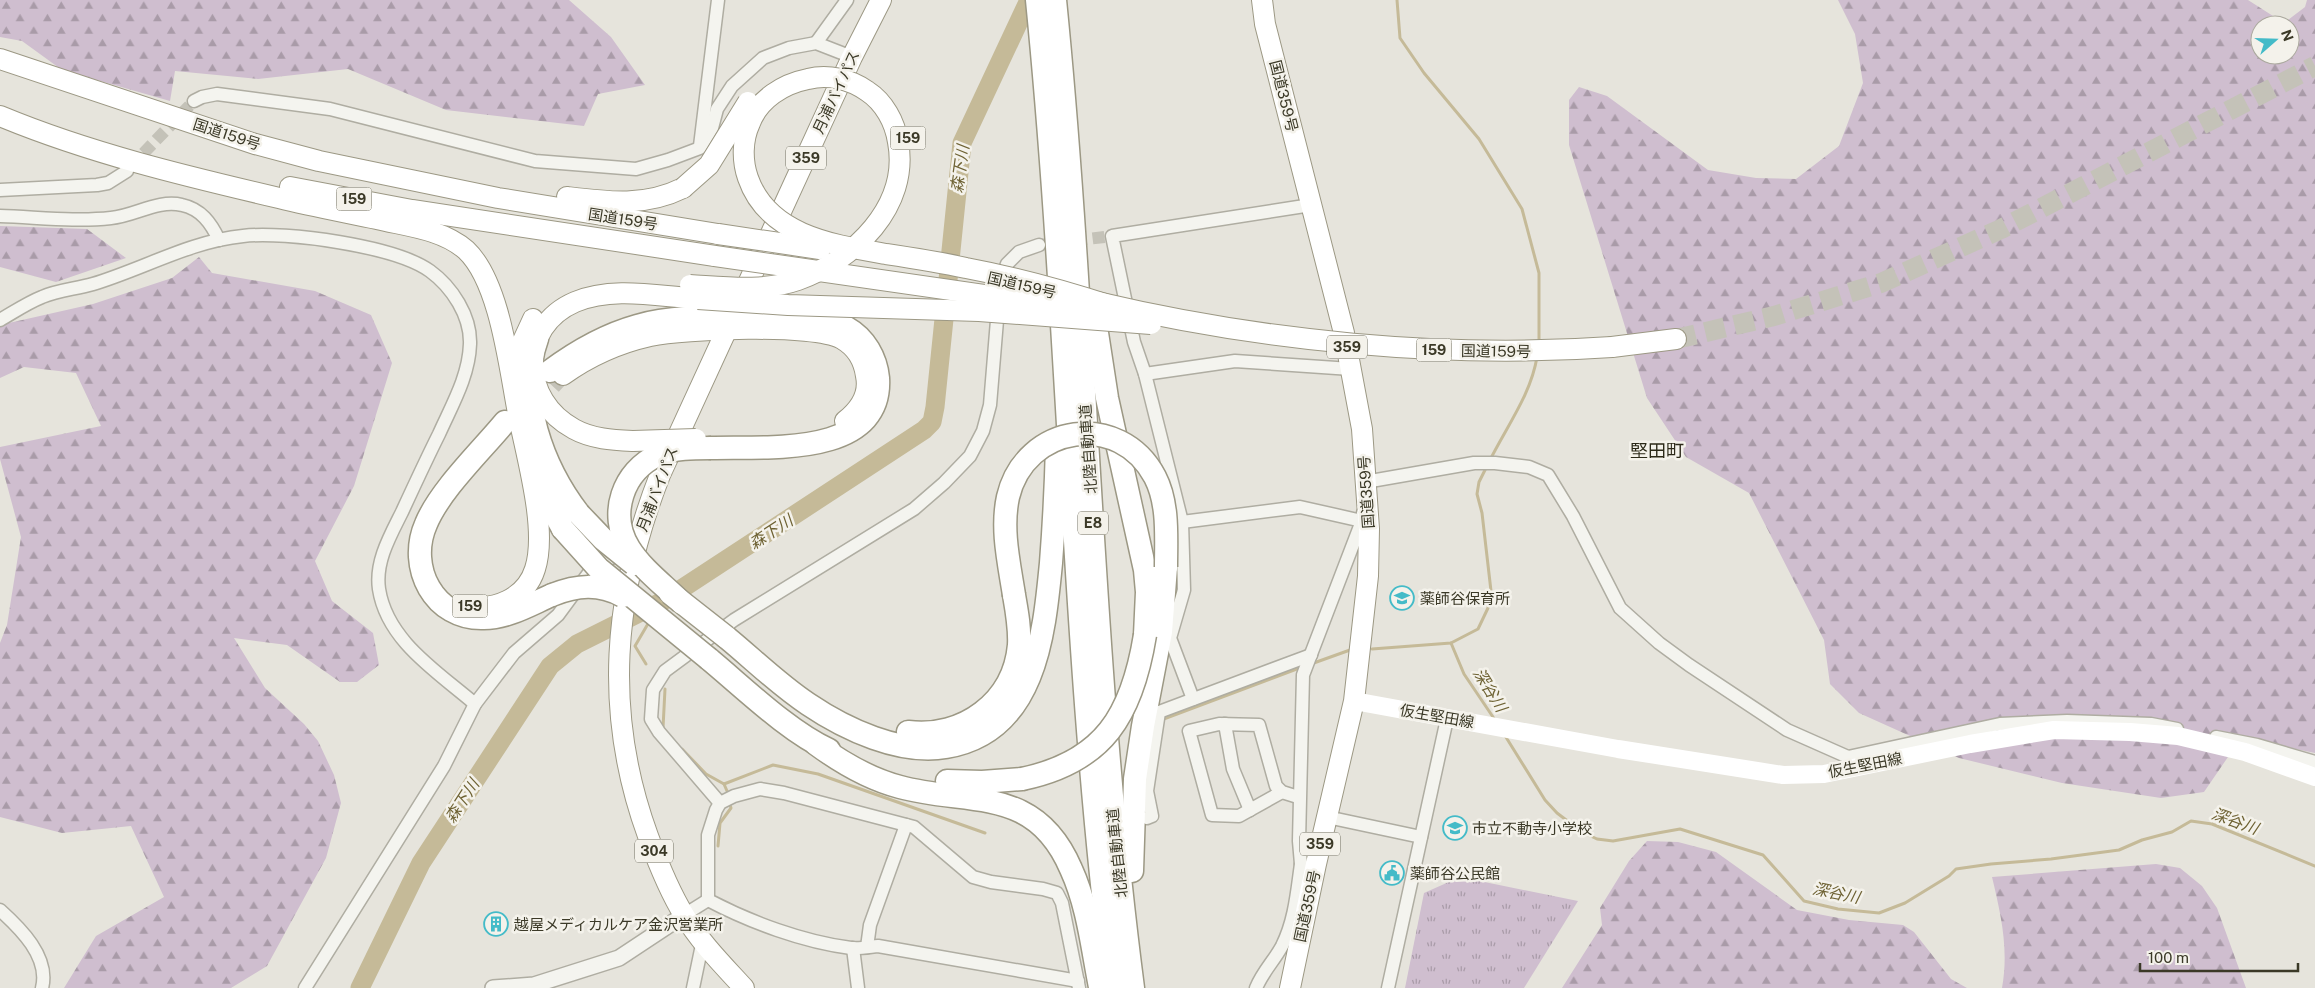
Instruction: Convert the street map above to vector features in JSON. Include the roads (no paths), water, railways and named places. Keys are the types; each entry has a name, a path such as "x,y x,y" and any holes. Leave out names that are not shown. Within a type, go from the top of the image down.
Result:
{"highway":[{"name":"月浦バイパス","path":"744,988 715,957 684,915 655,854 641,816 630,777 623,736 619,690 619,651 628,579 632,558 645,515 660,475 852,57 881,0"},
{"name":"北陸自動車道","path":"1037,0 1053,65 1075,238 1110,779 1133,988"},
{"name":"北陸自動車道","path":"1055,0 1053,65 1047,108 1062,313 1091,786 1114,988"},
{"name":"国道359号","path":"1262,0 1265,24 1344,333 1362,429 1369,529 1368,576 1354,701 1327,818 1307,869 1290,988"},
{"name":"国道159号","path":"0,60 255,144 384,175 498,198 944,268 1108,305 1256,331"},
{"path":"816,744 852,759 916,777 960,782 1022,779 1065,767 1079,759 1103,739 1122,713 1129,698 1140,664 1145,635 1147,600 1145,570 1107,398 1053,65"},
{"name":"159","path":"0,114 61,138 173,172 280,199 422,229 457,243 480,268 492,294 512,428 537,518 540,549 538,561 529,583 512,598 501,604 475,607 453,599 443,591 431,566 431,539 439,518 448,504 512,428 518,386 518,358 525,332 540,311 561,294 583,285 608,281 757,298 793,292 826,280 854,263 887,227 904,195 911,164 908,132 896,105 887,93 866,77 853,71 832,66 810,66 796,69 770,82 759,91 741,113 709,165 683,188 654,200 625,202 384,175"},
{"name":"159","path":"712,443 602,439 587,435 568,426 553,414 545,404 535,382 533,368 537,339 551,317 562,308 588,297 753,288 798,280 826,267 852,250 858,244 863,239 881,216 894,191 899,170 900,148 893,122 879,101 870,93 849,82 827,77 814,77 788,84 766,99 750,120 744,145 746,172 756,196 774,216 796,231 825,242 849,247 856,248 968,268 1067,292 1108,305"},
{"path":"666,624 628,599 607,589 585,586 552,594 503,615 473,618 452,611 436,598 429,589 420,567 421,539 432,512 512,428 538,477 549,504 571,522 603,539 806,703 835,720 896,745 927,749 957,745 985,732 1010,710 1020,697 1034,665 1043,627 1050,574 1058,430 1057,312 1047,153 1047,108"},
{"name":"国道159号","path":"0,114 125,150 280,186 412,210 715,256 1210,326 1418,349 1555,351 1612,347 1676,339"},
{"name":"159","path":"689,291 769,304 970,311 1072,319 1210,326"},
{"path":"554,375 594,342 639,325 668,320 730,324 811,318 824,320 847,328 856,334 869,350 877,368 878,388 872,408 867,416 853,429 834,438 800,445 712,443 668,452 649,460 632,474 626,483 620,504 620,525 628,547 644,566 682,602"},
{"path":"537,339 532,352 529,380 537,428 571,522 598,568 790,726 848,766 883,782 919,791 989,800 1005,804 1020,810 1042,826 1062,851 1077,884 1088,924 1100,988"},
{"path":"518,386 526,430 538,477"},
{"path":"835,720 872,728 930,733 959,727 983,714 993,704 1008,682 1017,658 1019,630 1005,525 1008,496 1012,484 1034,452 1054,440 1091,433 1115,439 1128,445 1148,465 1158,484 1164,505 1166,567 1161,632 1142,726 1133,812 1131,853 1139,988"}],"main road":[{"name":"仮生堅田線","path":"1354,701 1447,719 1783,775 1824,774 1970,744 2054,730 2130,732 2178,736 2245,752 2315,777"}],"street":[{"path":"700,148 702,116 718,0"},
{"path":"816,44 847,0"},
{"path":"194,101 217,94 330,109 535,161 636,169 700,148 712,128 717,109 732,86 763,58 789,48 816,44 852,57"},
{"path":"0,190 97,185 108,183 127,170"},
{"path":"0,216 108,219 173,203 200,212 212,226 219,240"},
{"path":"1194,699 1170,638 1184,590 1182,522 1145,374 1134,342 1112,236 1311,205"},
{"path":"0,320 43,296 93,284 219,240 244,236 294,236 374,249 404,258 429,270 447,287 459,303 467,324 470,343 465,373 459,391 385,547 379,587 388,620 399,636 475,704"},
{"path":"720,803 659,732 651,719 653,690 665,671 734,620 914,510 970,456 983,431 990,405 1000,284 1007,264 1019,252 1040,245"},
{"path":"1145,374 1235,361 1351,369"},
{"path":"1256,988 1262,972 1281,947 1293,919 1307,869 1298,797 1303,675 1362,521 1365,482 1495,463 1529,467 1548,475 1573,516 1620,608 1659,643 1787,730 1848,757 2000,724 2066,721 2151,724 2257,745 2315,762"},
{"path":"1182,522 1300,507 1362,521"},
{"path":"305,988 444,766 475,704 514,653 558,615 594,566 614,556 632,558"},
{"path":"1147,818 1152,816 1147,791 1159,712 1309,662"},
{"path":"1388,988 1447,719"},
{"path":"1282,792 1239,816 1212,815 1189,731 1225,724 1259,725 1276,786 1282,792 1298,797"},
{"path":"1225,724 1233,769 1250,810"},
{"path":"760,789 784,793 914,828 973,877 991,882 1057,892 1062,902 1079,985 878,946 853,948 815,941 740,917 708,900 708,835 720,803 746,792 760,789"},
{"path":"1327,818 1421,837"},
{"path":"867,947 870,926 906,826"},
{"path":"493,988 534,987 618,958 708,900"},
{"path":"0,910 25,934 41,964 42,988"},
{"path":"693,988 703,940"},
{"path":"853,948 858,988"}],"waterway":[{"name":"森下川","path":"360,988 421,863 550,666 577,644 663,601 924,430 932,422 962,143 1029,0"},
{"path":"1397,0 1400,38 1424,73 1479,139 1522,209 1539,273 1539,343"},
{"path":"1490,460 1530,384 1537,357"},
{"path":"1372,649 1451,643 1478,629 1488,608 1491,591 1482,513 1477,494 1479,482 1486,468"},
{"path":"646,664 635,646 649,622"},
{"name":"深谷川","path":"1451,643 1464,674 1495,720"},
{"path":"1311,664 1350,650"},
{"path":"1161,720 1302,667"},
{"path":"663,728 665,689"},
{"name":"深谷川","path":"1504,734 1545,800 1557,813 1582,832 1597,839 1613,841 1680,829 1763,855 1804,901 1838,909 1879,913 1905,903 1949,876 1956,869 2119,850 2142,840 2172,832 2191,821 2212,824 2315,866"},
{"path":"682,749 706,774 724,784 773,765 818,774 985,833"},
{"path":"724,784 727,791"},
{"path":"718,846 720,823 731,808 730,805"}],"tunnel":[{"path":"1676,339 1774,316 1881,283 2001,229 2315,66"},
{"path":"131,166 194,101"},
{"path":"1039,245 1112,236"},
{"path":"531,407 557,379"}],"place":[{"name":"薬師谷保育所","path":"1402,598"},
{"name":"市立不動寺小学校","path":"1455,828"},
{"name":"薬師谷公民館","path":"1392,873"},
{"name":"越屋メディカルケア金沢営業所","path":"496,924"}],"district":[{"name":"堅田町","path":"1657,450"}]}
